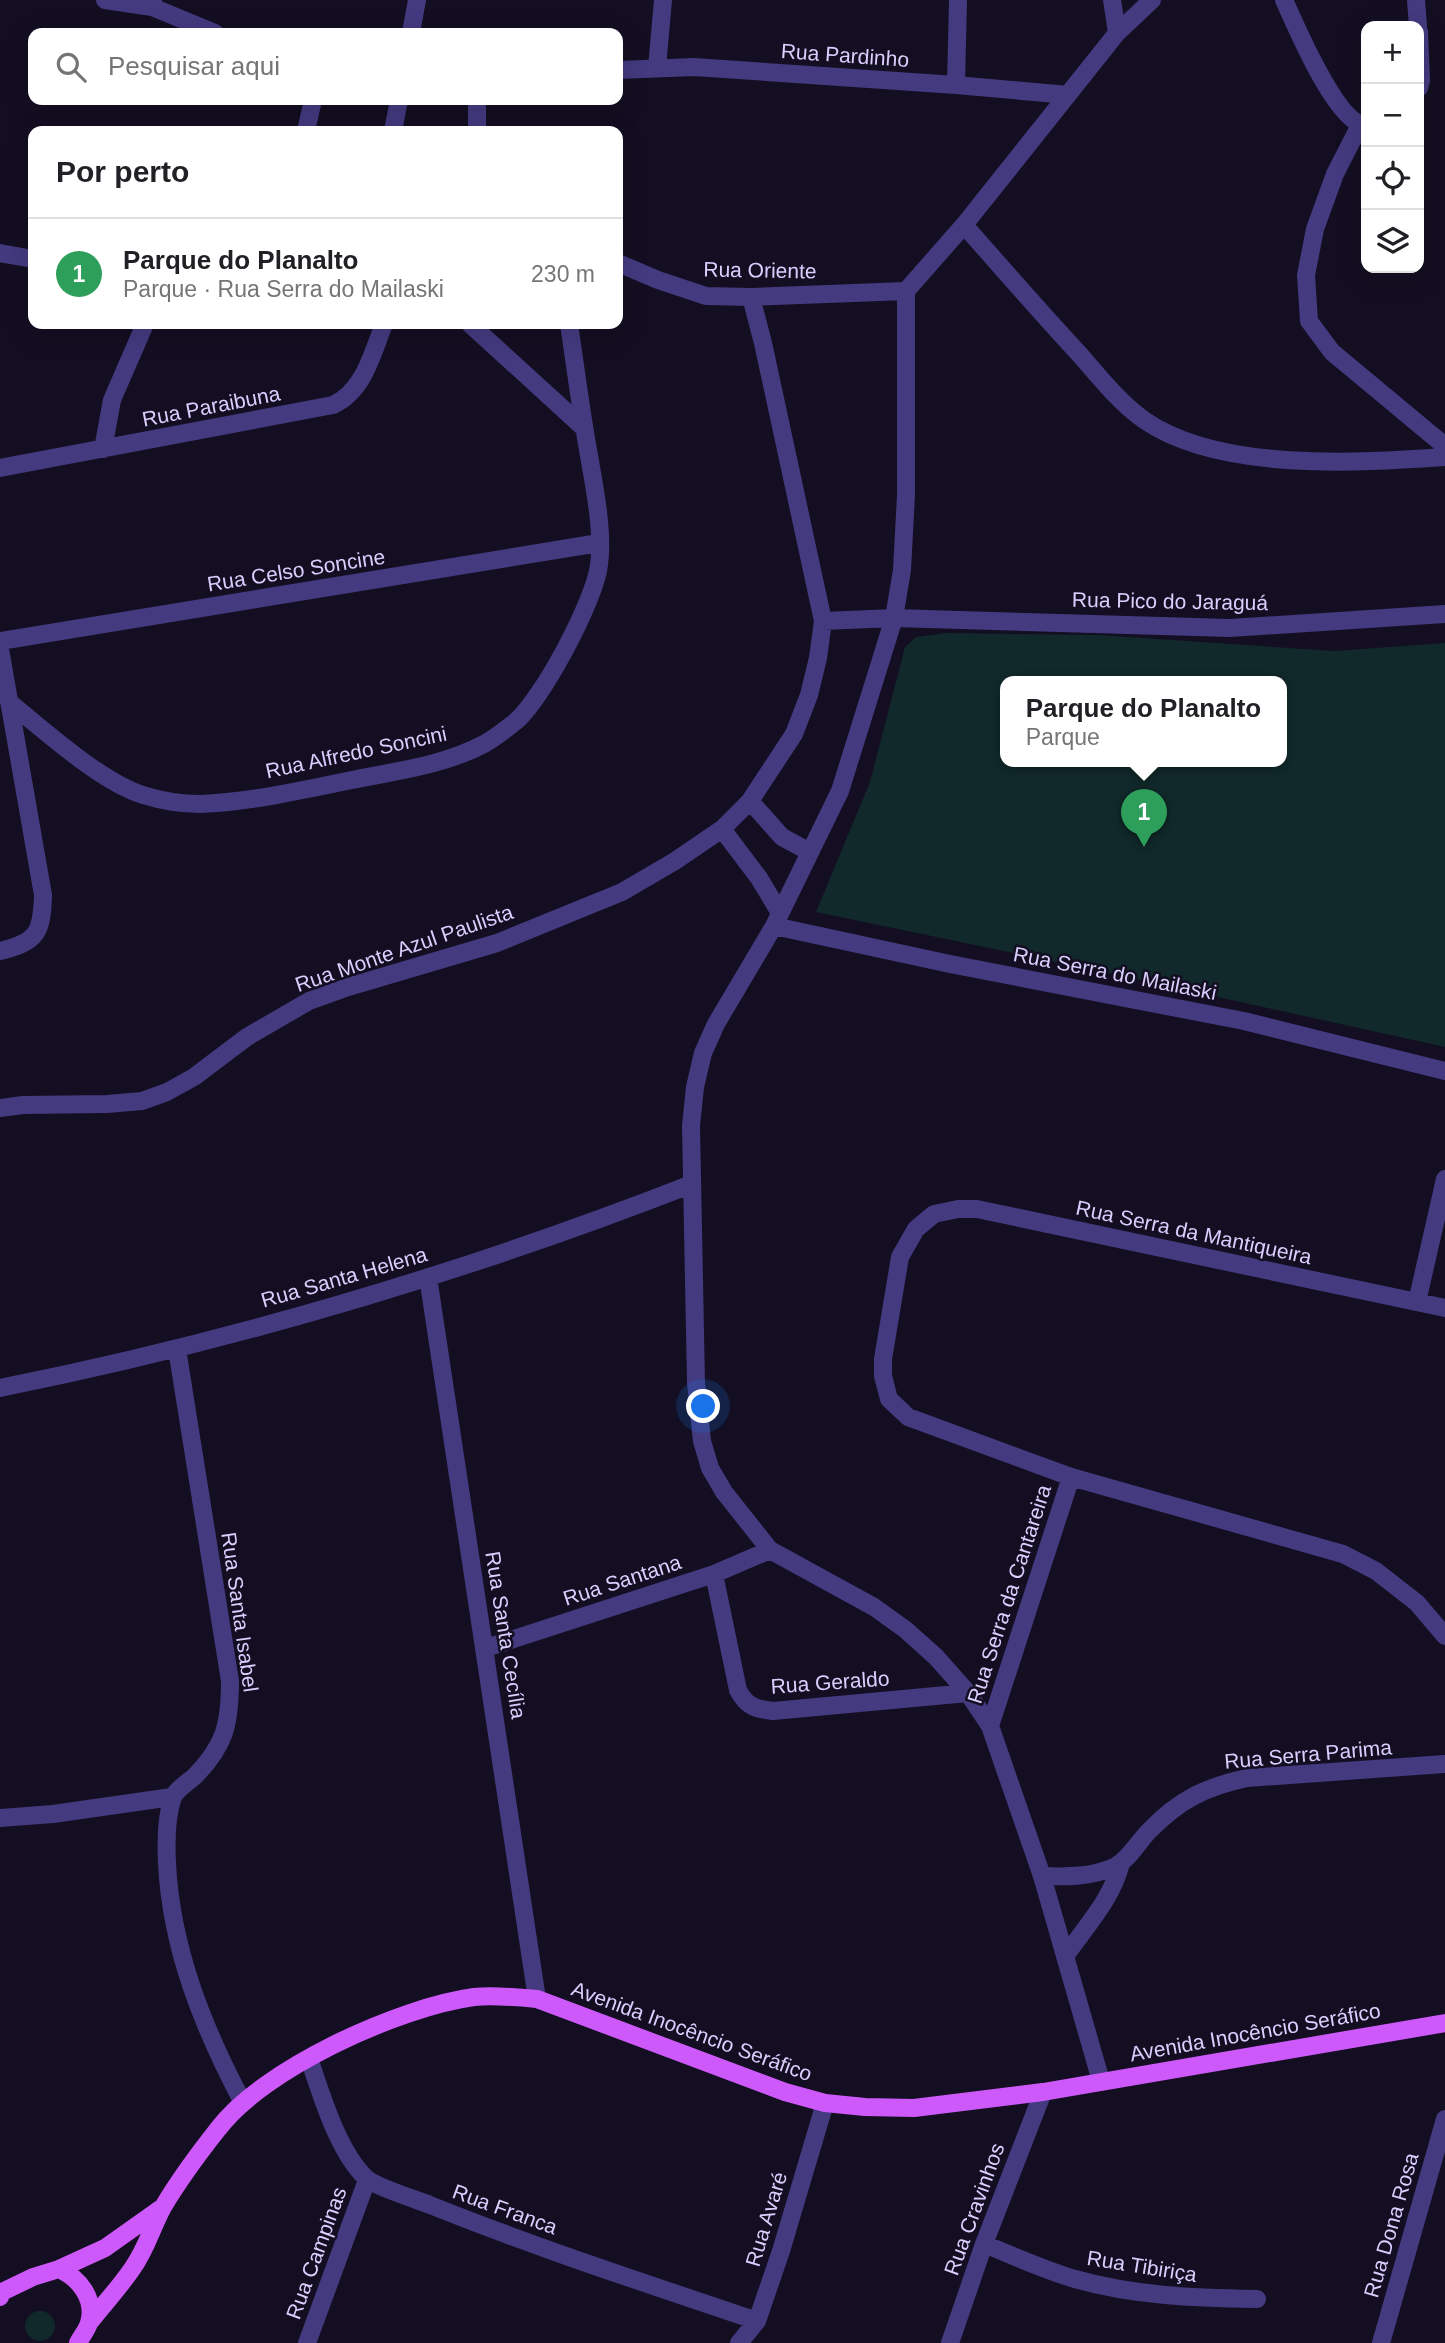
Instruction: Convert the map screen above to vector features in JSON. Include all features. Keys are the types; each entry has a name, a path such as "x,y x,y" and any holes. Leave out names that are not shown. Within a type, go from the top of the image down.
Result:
{"main road":[{"name":"Avenida Inocêncio Seráfico","path":"78,2343 89,2323 133,2268 163,2207 219,2127 242,2101 309,2058 372,2028 415,2011 472,1997 537,1999 785,2092 825,2103 865,2107 914,2108 1043,2092 1445,2023"},
{"name":"Avenida Inocêncio Seráfico","path":"0,2297 2,2292 20,2283 104,2248 163,2207"},
{"path":"59,2269 72,2275 89,2298 89,2323"}],"street":[{"path":"105,0 153,3 205,28"},
{"path":"412,28 418,0"},
{"path":"657,68 663,0"},
{"path":"956,85 958,0"},
{"path":"1112,0 1117,33"},
{"path":"1101,2081 1042,1876 990,1726 968,1693 936,1657 906,1630 874,1607 770,1550 724,1492 710,1468 702,1441 696,1383 691,1126 695,1087 703,1053 726,1006 777,920 840,791 894,618 902,570 906,495 906,291 964,225 1117,33 1152,0"},
{"path":"1284,0 1326,86 1340,106 1361,124"},
{"path":"1416,0 1418,21"},
{"name":"Rua Pardinho","path":"623,69 694,67 1068,95"},
{"path":"307,126 312,105"},
{"path":"394,126 398,105"},
{"path":"477,105 477,126"},
{"path":"1361,129 1335,174 1315,229 1306,275 1309,321 1332,352 1445,446"},
{"path":"964,225 1113,392 1156,428 1210,448 1264,457 1351,463 1445,457"},
{"path":"0,253 28,259"},
{"name":"Rua Oriente","path":"623,265 706,296 751,297 906,291"},
{"name":"Rua Monte Azul Paulista","path":"0,1108 142,1101 167,1092 194,1077 247,1037 309,1001 496,943 622,892 722,829 750,801 794,734 812,683 822,621 751,297"},
{"path":"103,449 112,400 143,329"},
{"name":"Rua Paraibuna","path":"0,468 333,405 345,400 355,390 382,329"},
{"path":"475,329 584,428"},
{"path":"570,329 584,428"},
{"name":"Rua Alfredo Soncini","path":"9,702 114,783 141,795 170,802 200,804 243,799 403,770 448,758 484,744 517,720 539,691 567,647 595,584 600,565 599,542 596,502 584,428"},
{"name":"Rua Celso Soncine","path":"0,641 599,542"},
{"name":"Rua Pico do Jaraguá","path":"822,621 894,618 1230,628 1445,614"},
{"path":"0,649 43,895 43,918 37,934 22,945 0,951"},
{"path":"750,801 782,836 810,852"},
{"path":"722,829 759,878 777,920"},
{"name":"Rua Serra do Mailaski","path":"777,920 950,964 1244,1021 1445,1070"},
{"path":"1417,1302 1445,1179"},
{"name":"Rua Santa Helena","path":"0,1388 115,1365 428,1278 629,1209 692,1184"},
{"name":"Rua Serra da Mantiqueira","path":"1071,1477 908,1417 889,1399 883,1376 883,1359 900,1257 916,1229 934,1214 958,1209 977,1209 1445,1307"},
{"name":"Rua Santa Cecília","path":"428,1278 537,1999"},
{"name":"Rua Santa Isabel","path":"172,1797 209,1762 222,1741 230,1714 228,1670 177,1349"},
{"path":"1071,1477 1343,1554 1376,1572 1417,1603 1445,1636"},
{"name":"Rua Serra da Cantareira","path":"990,1726 1071,1477"},
{"name":"Rua Santana","path":"486,1648 714,1574 770,1550"},
{"name":"Rua Geraldo","path":"714,1574 738,1690 744,1702 758,1710 773,1711 968,1693"},
{"name":"Rua Serra Parima","path":"1042,1876 1068,1877 1115,1867 1167,1813 1191,1796 1216,1785 1247,1778 1445,1764"},
{"path":"0,1818 53,1814 172,1797 166,1842 168,1886 176,1931 188,1978 211,2039 242,2101"},
{"name":"Rua Serra Parima","path":"1066,1955 1107,1900 1121,1863"},
{"path":"309,2058 326,2110 352,2160 367,2179"},
{"name":"Rua Cravinhos","path":"950,2343 984,2244 1043,2092"},
{"name":"Rua Avaré","path":"739,2343 757,2321 825,2103"},
{"name":"Rua Dona Rosa","path":"1381,2343 1445,2119"},
{"name":"Rua Franca","path":"367,2179 452,2214 757,2321"},
{"name":"Rua Campinas","path":"307,2343 367,2179"},
{"name":"Rua Tibiriça","path":"984,2244 1074,2278 1128,2291 1183,2298 1257,2299"}],"green space":[{"path":"946,633 1099,635 1334,651 1445,643 1445,1047 816,912 870,782 905,647 916,637"},
{"path":"40,2311 51,2315 55,2326 51,2337 40,2341 29,2337 25,2326 29,2315"}],"place":[{"name":"Parque do Planalto","path":"1144,847"}]}
